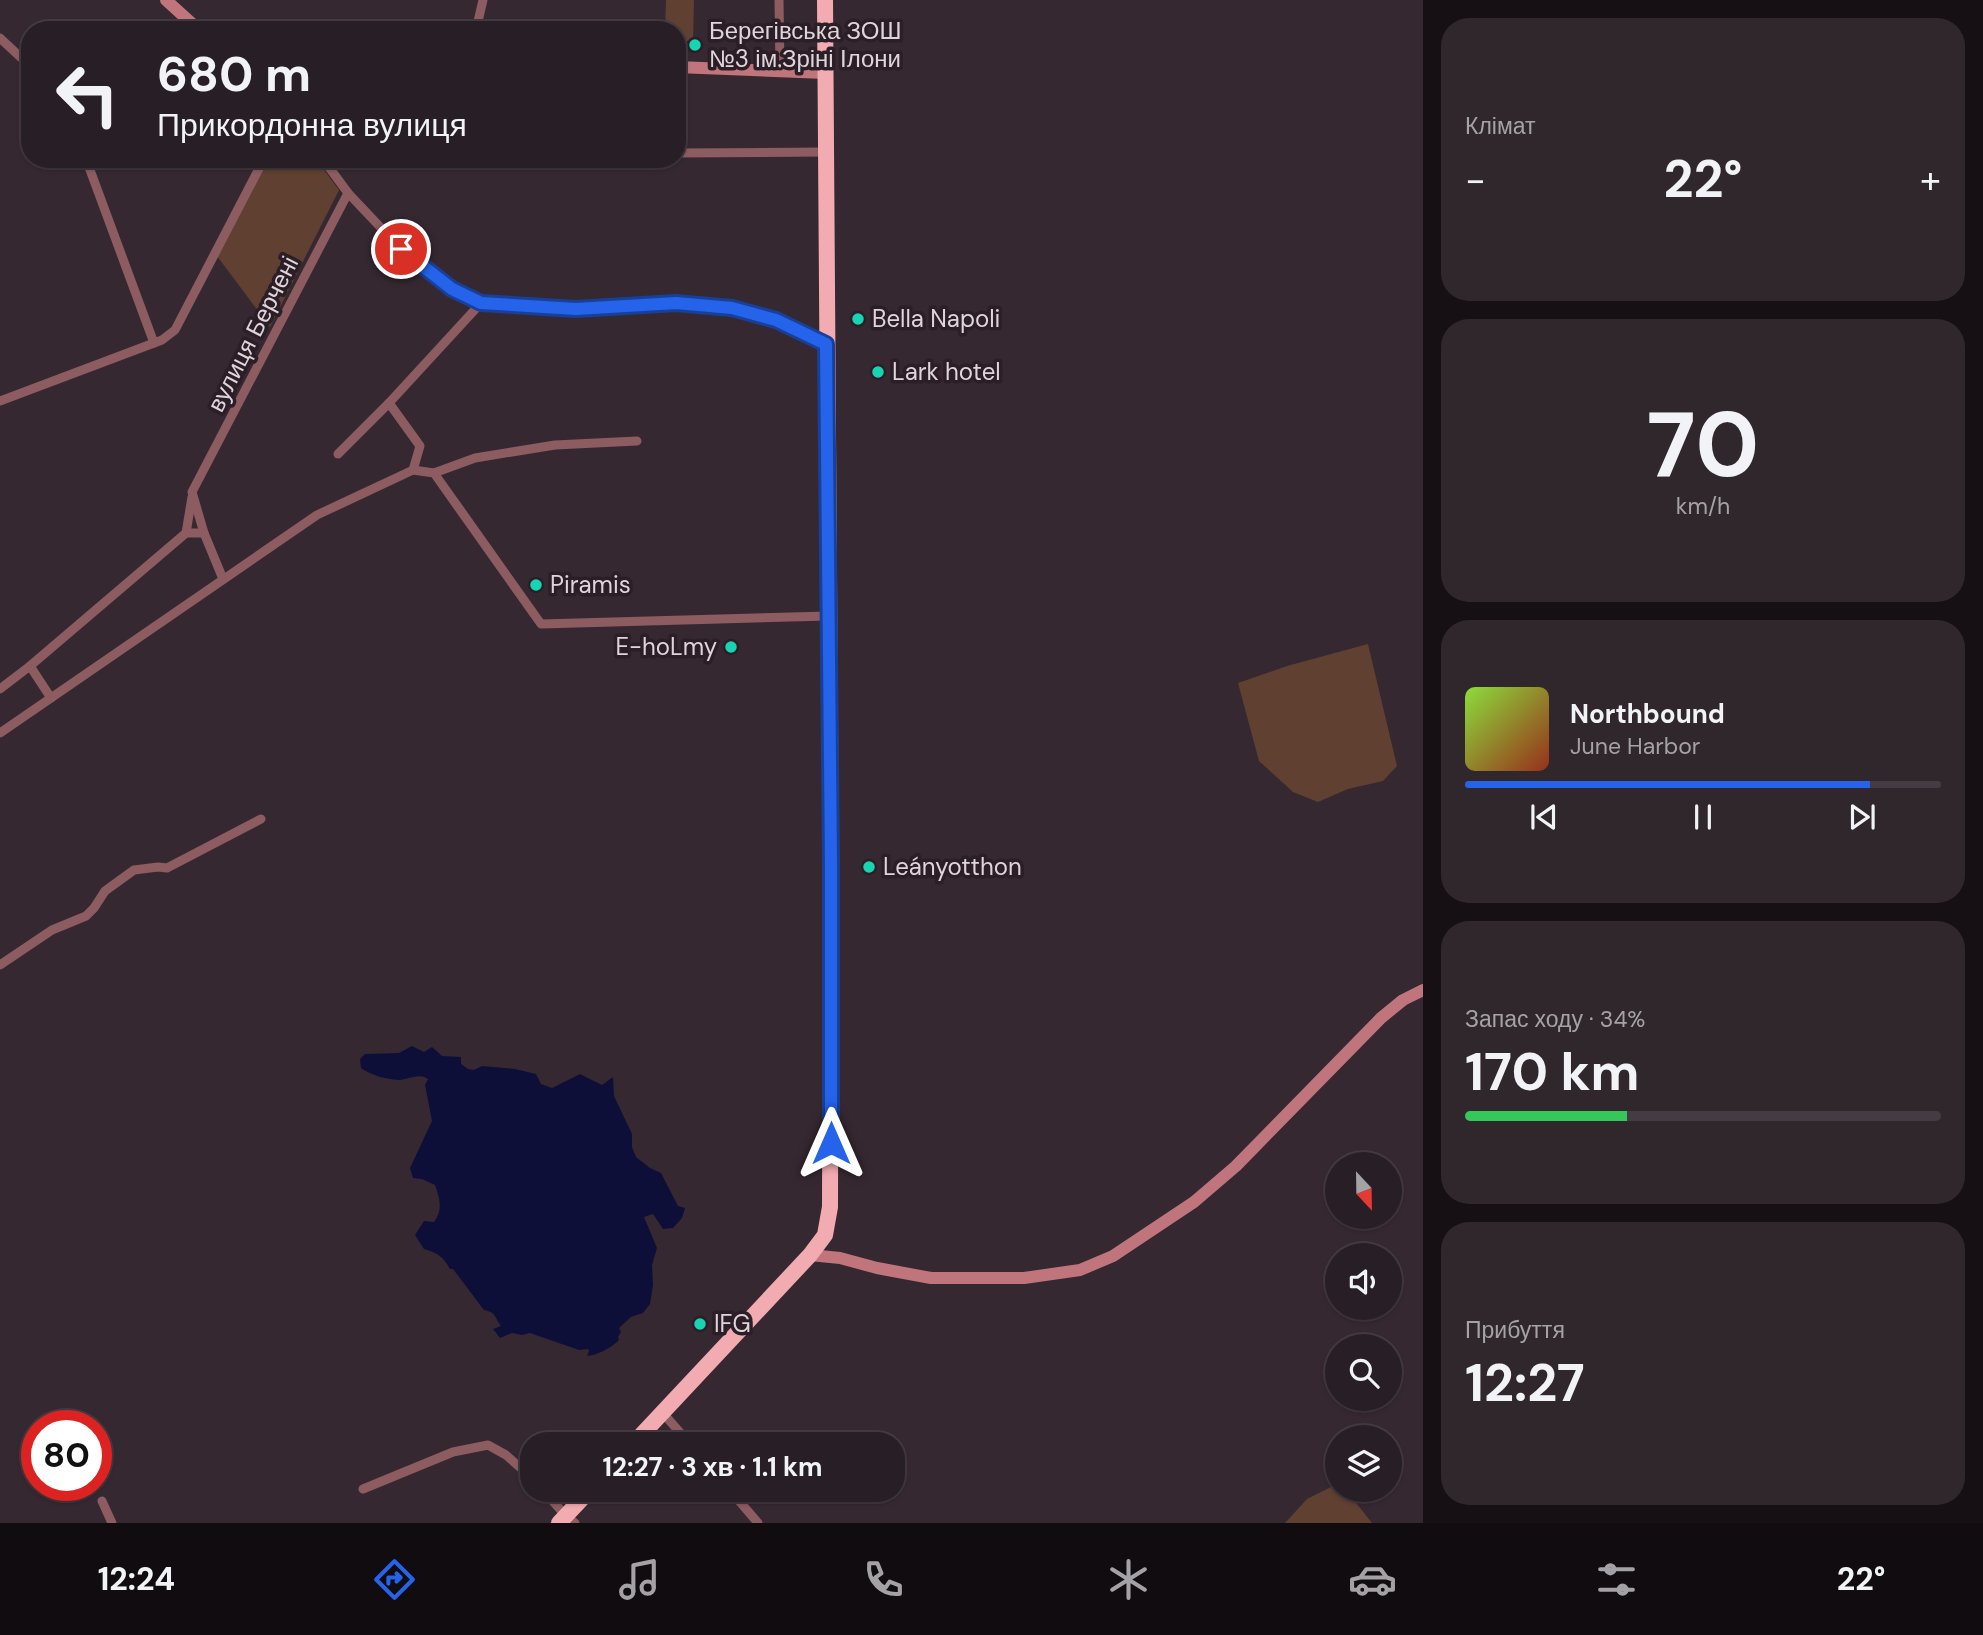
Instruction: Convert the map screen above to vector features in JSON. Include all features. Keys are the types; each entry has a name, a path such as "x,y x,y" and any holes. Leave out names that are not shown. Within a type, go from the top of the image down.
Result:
{"highway":[{"path":"644,1432 810,1255 825,1235 830,1207 825,0"},
{"path":"567,1521 581,1502"}],"street":[{"path":"166,0 189,21"},
{"path":"478,21 483,0"},
{"path":"779,0 780,71"},
{"path":"0,38 21,58"},
{"path":"686,67 825,73"},
{"path":"686,153 825,152"},
{"path":"89,168 154,343"},
{"path":"0,401 162,340 175,330 259,168"},
{"path":"330,168 348,192 401,249 452,289 481,303 576,309 676,303 732,308 776,320 826,344"},
{"name":"вулиця Берчені","path":"186,533 192,492 348,192"},
{"path":"338,454 481,303"},
{"path":"389,403 420,446 413,470"},
{"path":"0,733 317,514 413,470 435,473 475,458 555,445 637,441"},
{"path":"435,473 541,624 829,616"},
{"path":"192,492 204,533 223,579"},
{"path":"0,689 186,533 204,533"},
{"path":"30,666 51,698"},
{"path":"0,965 52,930 86,916 105,891 134,870 167,868 261,819"},
{"path":"810,1255 840,1258 931,1278 1041,1276 1080,1270 1113,1256 1194,1202 1236,1166 1381,1018 1403,1000 1423,990"},
{"path":"662,1412 680,1432"},
{"path":"363,1489 453,1452 488,1445 506,1455 520,1467"},
{"path":"102,1501 112,1523"},
{"path":"552,1502 567,1521"},
{"path":"740,1502 758,1523"}],"shaded area":[{"path":"666,0 694,0 693,41 686,41 686,21 665,21"},
{"path":"263,168 323,168 339,190 270,327 217,256"},
{"path":"1368,644 1397,766 1383,781 1348,789 1318,802 1293,792 1259,761 1238,683 1287,666"},
{"path":"412,1046 424,1052 432,1047 442,1056 461,1057 461,1064 468,1069 474,1070 482,1066 536,1074 541,1084 552,1088 580,1074 602,1085 613,1077 614,1096 632,1134 632,1147 636,1157 661,1173 678,1206 685,1208 682,1218 673,1228 663,1229 653,1214 644,1217 657,1248 652,1265 650,1304 643,1313 631,1317 619,1328 619,1340 608,1348 587,1356 588,1349 579,1350 530,1333 512,1333 500,1338 493,1329 501,1326 495,1316 484,1310 442,1258 424,1249 415,1235 424,1221 434,1222 440,1209 439,1200 435,1185 413,1178 410,1168 432,1121 425,1085 428,1079 418,1076 400,1080 379,1077 361,1068 360,1059 365,1054 399,1053"},
{"path":"1325,1490 1325,1502 1355,1502 1372,1523 1285,1523 1307,1499"}],"place":[{"name":"Берегівська ЗОШ №3 ім.Зріні Ілони","path":"695,45"},
{"name":"Bella Napoli","path":"858,319"},
{"name":"Lark hotel","path":"878,372"},
{"name":"Piramis","path":"536,585"},
{"name":"E-hoLmy","path":"731,647"},
{"name":"Leányotthon","path":"869,867"},
{"name":"IFG","path":"700,1324"}],"route":[{"path":"401,249 452,289 481,303 576,309 676,303 732,308 776,320 826,344 831,1143"}]}
